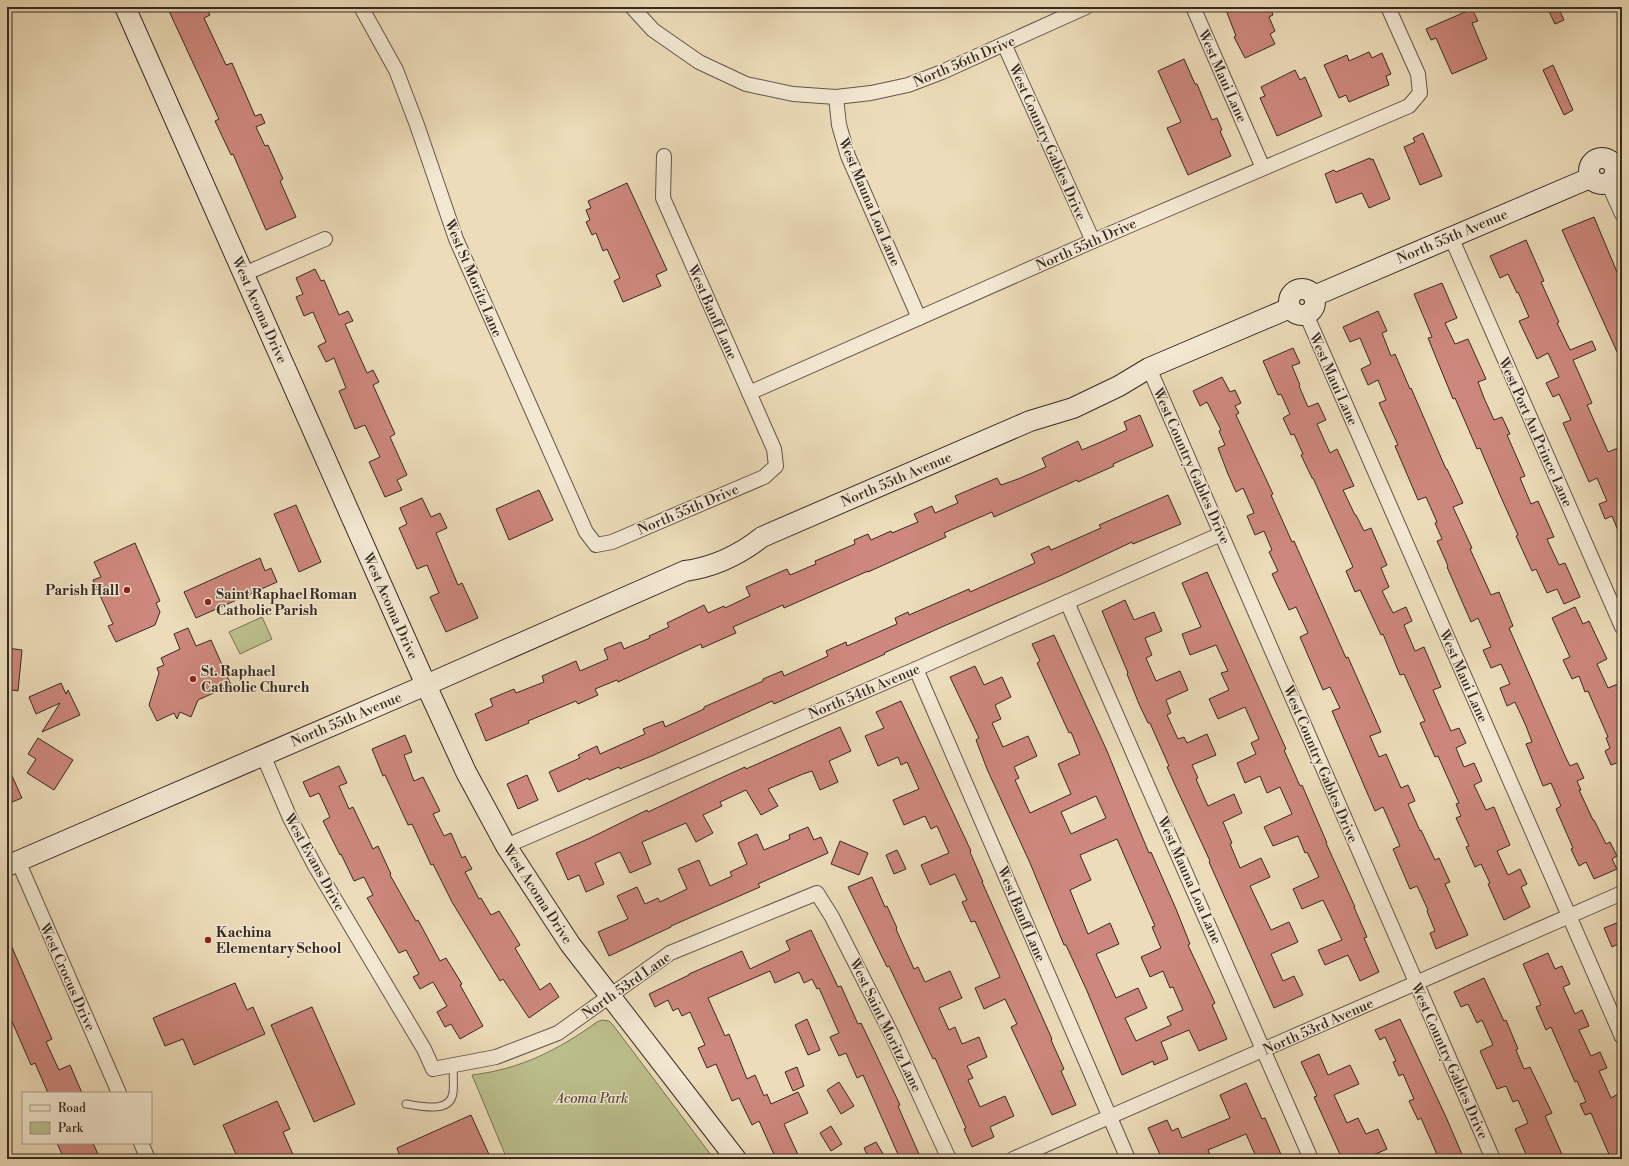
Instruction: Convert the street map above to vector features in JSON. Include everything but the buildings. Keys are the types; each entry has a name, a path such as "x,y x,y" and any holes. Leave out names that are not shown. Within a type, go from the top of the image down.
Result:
{"street":[{"name":"West Acoma Drive","path":"125,7 466,772 506,846 570,944 736,1159"},
{"name":"West St Moritz Lane","path":"361,7 396,70 417,125 456,239 586,532 596,545"},
{"path":"632,7 653,30 699,62 746,84 793,94 836,97"},
{"name":"North 56th Drive","path":"836,97 871,93 908,85 942,72 1086,7"},
{"name":"West Maui Lane","path":"1193,7 1263,168"},
{"name":"North 55th Drive","path":"749,393 1093,241 1409,106 1420,93 1418,74 1388,7"},
{"name":"West Country Gables Drive","path":"1004,44 1093,241"},
{"name":"West Mauna Loa Lane","path":"836,97 839,125 848,156 919,318"},
{"name":"West Banff Lane","path":"664,156 663,198 774,450 776,466"},
{"name":"North 55th Avenue","path":"12,864 685,572 706,568 746,550 762,537 1030,421 1066,397 1113,376 1149,368 1298,311 1314,307 1314,296 1590,178 1588,168 1594,160 1605,158 1610,161 1615,171"},
{"path":"1615,171 1622,214"},
{"name":"West Port Au Prince Lane","path":"1451,237 1622,627"},
{"path":"244,274 326,239"},
{"name":"West Maui Lane","path":"1298,311 1622,1037"},
{"name":"West Country Gables Drive","path":"1149,368 1415,983 1493,1159"},
{"name":"North 55th Drive","path":"596,545 612,542 764,477 776,466"},
{"name":"North 54th Avenue","path":"506,846 916,669 1221,534"},
{"name":"West Mauna Loa Lane","path":"1067,602 1311,1159"},
{"name":"West Banff Lane","path":"916,669 1128,1159"},
{"name":"West Evans Drive","path":"263,755 290,818 315,866 424,1049 433,1069"},
{"name":"West Crocus Drive","path":"12,864 119,1092"},
{"name":"North 53rd Lane","path":"433,1069 496,1057 558,1032 670,953 817,893"},
{"name":"West Saint Moritz Lane","path":"817,893 832,917 892,1035 949,1159"},
{"name":"North 53rd Avenue","path":"1013,1159 1622,893"},
{"path":"141,1144 148,1159"}],"lane":[{"path":"406,1104 436,1108 448,1103 453,1095 453,1064"}],"green space":[{"path":"262,617 272,639 240,654 229,632"},
{"name":"Acoma Park","path":"602,1020 609,1021 613,1025 714,1159 507,1159 472,1075 507,1068 538,1057"}],"place":[{"name":"Parish Hall","path":"127,590"},
{"name":"Saint Raphael Roman Catholic Parish","path":"208,602"},
{"name":"St. Raphael Catholic Church","path":"193,679"},
{"name":"Kachina Elementary School","path":"208,940"}]}
